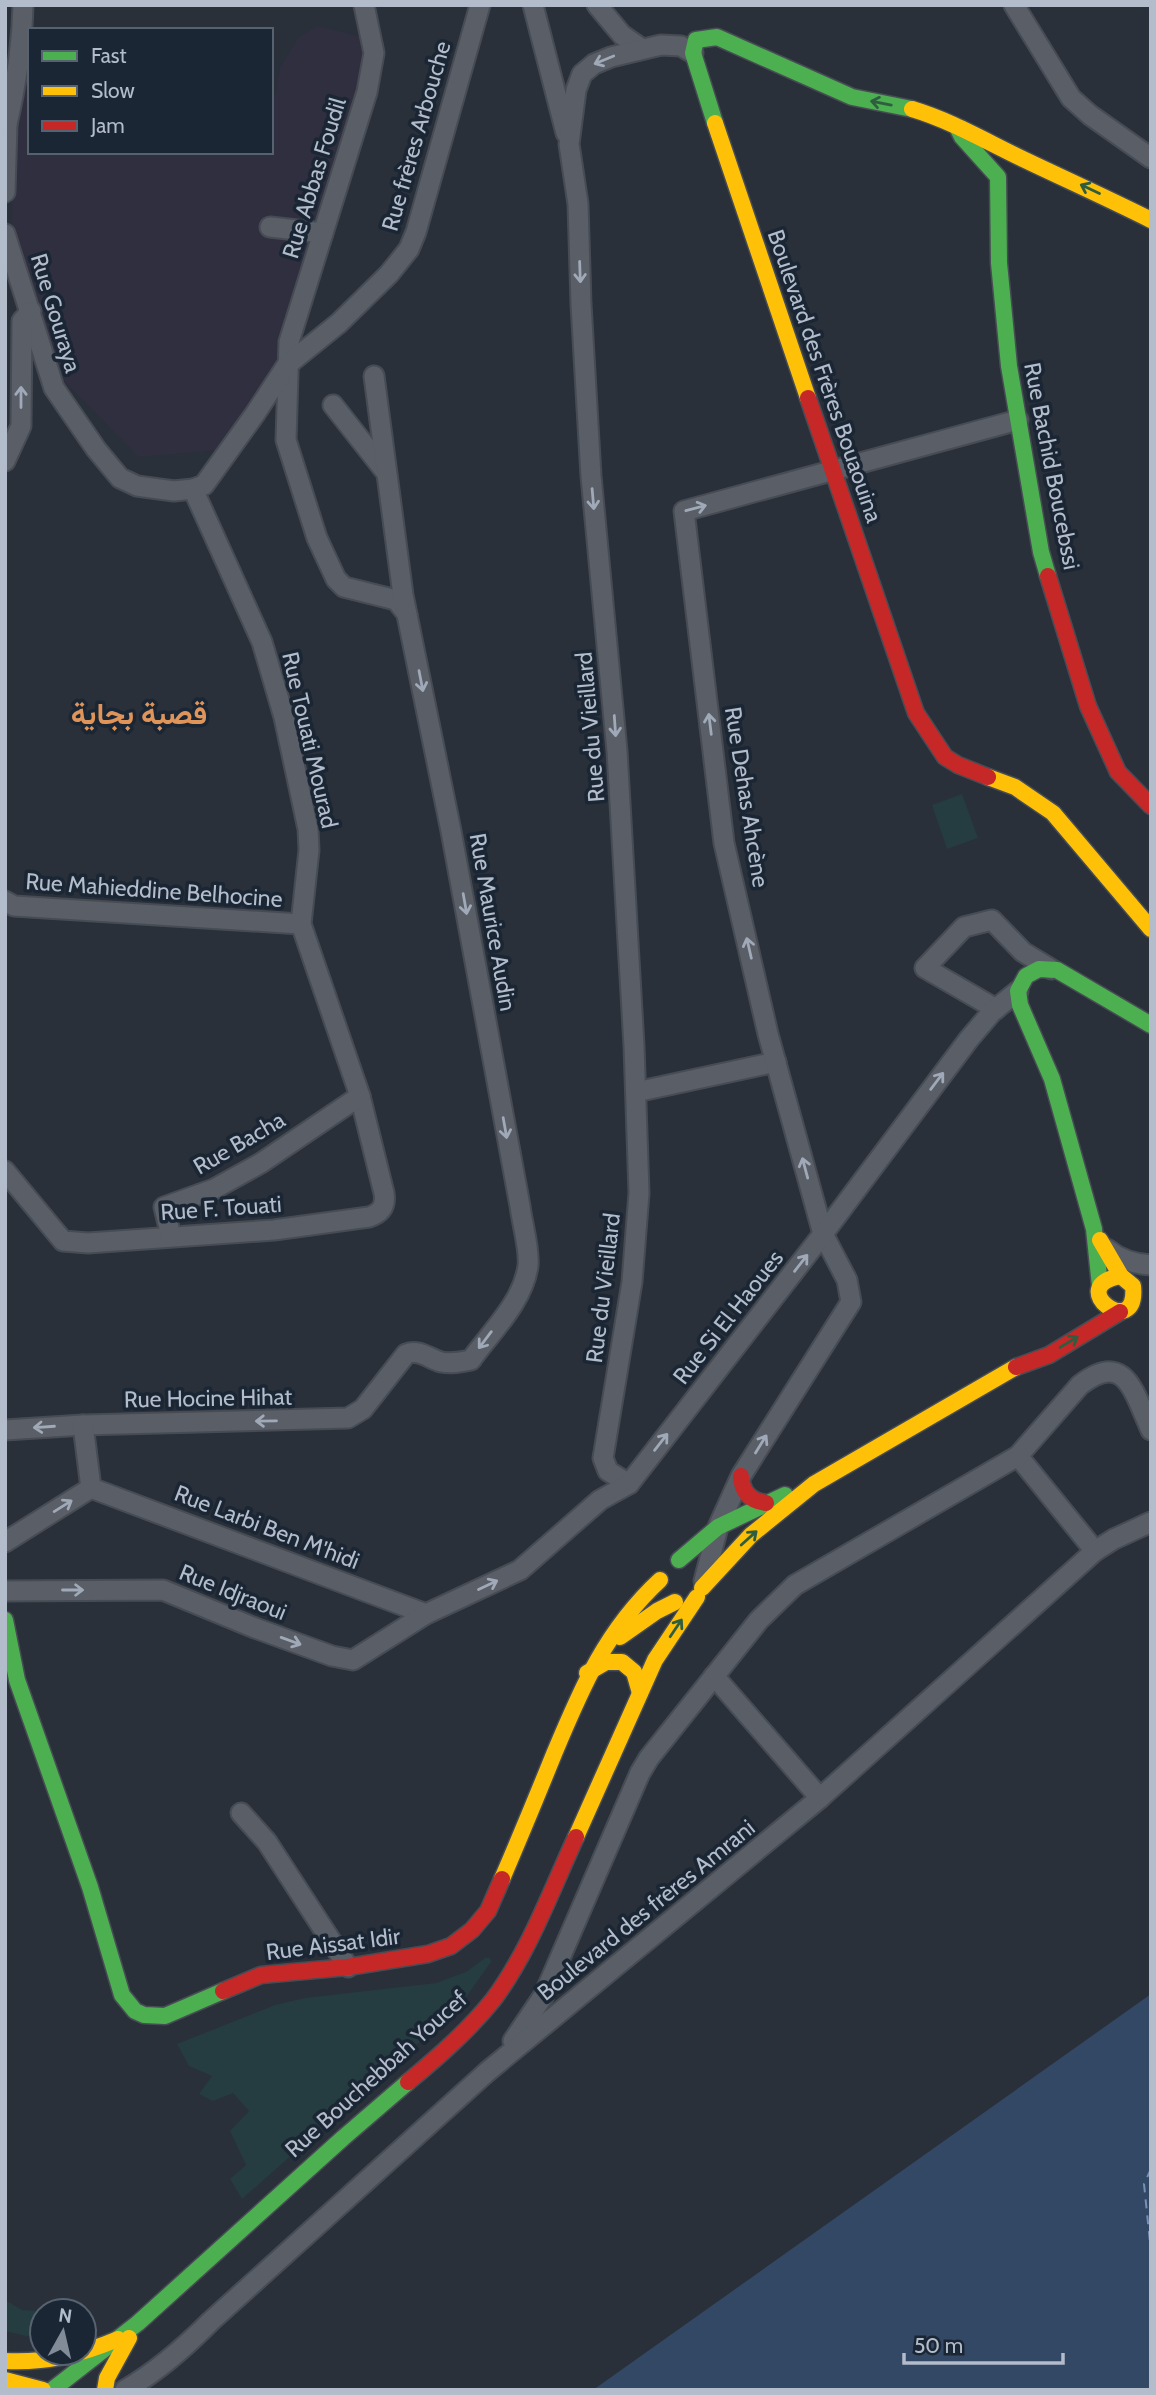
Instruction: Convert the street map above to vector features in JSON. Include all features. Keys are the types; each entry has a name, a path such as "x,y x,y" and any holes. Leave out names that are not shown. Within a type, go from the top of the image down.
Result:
{"main road":[{"path":"693,53 696,40 717,37 852,97 915,110 956,126 1151,220"},
{"name":"Boulevard des Frères Bouaouina","path":"693,53 916,713 945,757 958,765 1015,787 1053,813 1151,929"},
{"name":"Rue Bachid Boucebssi","path":"956,126 962,137 998,177 999,263 1009,366 1041,552 1088,706 1118,772 1151,806"},
{"path":"1094,1229 1121,1276 1133,1286 1132,1302 1124,1310 1105,1308 1099,1290 1094,1229 1052,1079 1023,1017 1018,991 1031,973 1039,969 1051,969 1151,1025"},
{"path":"1090,1309 1105,1280 1121,1276"},
{"name":"Rue Bouchebbah Youcef","path":"679,1560 718,1527 766,1503 814,1484 1016,1367 1049,1355 1124,1310"},
{"name":"Rue Bouchebbah Youcef","path":"1016,1367 1041,1341 1061,1329"},
{"path":"741,1476 747,1496 766,1503"},
{"name":"Rue Bouchebbah Youcef","path":"52,2390 138,2323 343,2138 444,2052 494,1998 521,1954 546,1903 655,1660 701,1589 725,1561 751,1535 814,1484"},
{"path":"679,1560 693,1563 702,1574 701,1589 687,1602 675,1602 666,1597 660,1583 666,1566 679,1560"},
{"name":"Rue Bouchebbah Youcef","path":"655,1660 660,1583"},
{"name":"Rue Aissat Idir","path":"5,1620 17,1680 90,1887 122,1994 128,2004 144,2015 164,2016 261,1975 348,1967 428,1955 451,1946 472,1930 488,1911 587,1673 621,1619 646,1591 660,1583"},
{"name":"Rue Aissat Idir","path":"603,1648 657,1611 675,1602"},
{"path":"587,1673 600,1663 617,1660 638,1676 640,1693"},
{"name":"Rue Bouchebbah Youcef","path":"105,2390 107,2378 138,2323"},
{"path":"5,2361 60,2361 118,2339"},
{"path":"5,2380 43,2390"}],"street":[{"path":"5,192 6,132 18,68 23,5"},
{"name":"Rue Abbas Foudil","path":"287,365 289,342 367,92 374,53 364,5"},
{"name":"Rue frères Arbouche","path":"193,489 204,485 211,478 287,365 362,302 409,249 480,5"},
{"path":"533,5 569,144"},
{"path":"597,5 622,35 642,49"},
{"path":"1014,5 1071,98 1090,115 1151,158"},
{"name":"Rue du Vieillard","path":"629,1484 608,1471 603,1458 632,1282 639,1193 617,751 591,476 578,204 569,144 576,90 582,74 594,64 661,45 681,46 693,53"},
{"path":"271,227 323,233"},
{"name":"Rue Gouraya","path":"5,234 54,388 96,449 120,478 137,486 174,491 193,489"},
{"path":"5,461 22,426 22,321 31,311"},
{"path":"287,365 286,440 317,538 336,579 344,587 396,600 407,614"},
{"path":"373,376 407,614"},
{"path":"256,414 266,406 276,405 283,408 286,418"},
{"path":"333,405 385,471"},
{"path":"832,470 1018,420"},
{"name":"Rue Dehas Ahcène","path":"718,1527 741,1476 850,1302 847,1280 823,1234 776,1062 724,843 684,511 832,470"},
{"name":"Rue Touati Mourad","path":"193,489 262,642 284,717 309,829 301,924 360,1097 384,1193 385,1200 380,1211"},
{"name":"Rue Maurice Audin","path":"334,1419 355,1415 363,1409 406,1354 418,1352 442,1362 471,1360 519,1296 529,1264 451,831 407,614"},
{"name":"Rue Mahieddine Belhocine","path":"5,901 14,906 301,924"},
{"path":"996,1009 925,968 964,927 992,920 1023,952 1051,969"},
{"name":"Rue Si El Haoues","path":"426,1614 520,1570 600,1500 629,1484 823,1234 969,1039 996,1009 1018,991"},
{"path":"636,1092 776,1062"},
{"name":"Rue Bacha","path":"171,1236 164,1207 214,1189 261,1163 360,1097"},
{"name":"Rue F. Touati","path":"5,1171 63,1241 88,1243 274,1230 369,1217 380,1211"},
{"path":"1103,1246 1114,1256 1129,1262 1151,1265"},
{"path":"1121,1276 1151,1265"},
{"name":"Rue Bouchebbah Youcef","path":"1124,1310 1151,1297"},
{"path":"487,2072 525,2026 544,1995 640,1773 649,1758 759,1620 795,1585 1018,1456 1091,1376 1111,1370 1119,1373 1127,1382 1151,1430"},
{"name":"Rue Hocine Hihat","path":"5,1430 83,1425 334,1419"},
{"path":"5,1542 91,1488 83,1425"},
{"path":"1018,1456 1095,1551"},
{"name":"Rue Larbi Ben M'hidi","path":"91,1488 426,1614"},
{"name":"Boulevard des frères Amrani","path":"125,2390 148,2377 182,2351 211,2321 487,2072 820,1798 1095,1551 1151,1522"},
{"name":"Rue Bouchebbah Youcef","path":"701,1589 718,1527"},
{"name":"Rue Idjraoui","path":"5,1591 163,1590 255,1629 332,1656 353,1660 426,1614"},
{"path":"715,1676 820,1798"},
{"path":"241,1813 267,1842 348,1967"},
{"name":"Boulevard des frères Amrani","path":"155,2390 182,2351"}],"shaded area":[{"path":"318,26 365,38 369,53 318,235 265,394 219,450 139,457 59,376 11,230 16,124 28,49 28,154 273,154 273,96 280,67 299,37"}],"green space":[{"path":"962,794 978,838 947,849 932,805"},
{"path":"485,1958 490,1958 491,1962 459,2007 242,2199 230,2179 246,2165 230,2131 249,2111 233,2093 213,2101 199,2094 212,2076 189,2066 177,2044 275,2005 305,1998 436,1983 466,1972"},
{"path":"5,2300 22,2310 28,2310 28,2336 5,2331"}],"water":[{"path":"1151,1994 1151,2390 593,2390"}],"ferry route":[{"path":"1151,2169 1144,2184 1151,2252"}],"traffic: fast":[{"path":"715,123 693,53 696,40 717,37 852,97 912,109"},
{"path":"958,129 998,177 999,263 1009,366 1041,552 1048,576"},
{"path":"1100,1286 1094,1229 1052,1079 1020,1005 1018,991 1026,976 1039,969 1057,970 1151,1025"},
{"path":"679,1560 718,1527 785,1495"},
{"path":"5,1620 17,1680 90,1887 122,1995 135,2011 144,2015 165,2016 223,1991"},
{"path":"52,2390 138,2323 408,2082"}],"traffic: slow":[{"path":"912,109 955,126 1151,220"},
{"path":"715,123 808,398"},
{"path":"988,777 1015,787 1053,813 1151,929"},
{"path":"1100,1240 1121,1276 1133,1286 1132,1302 1125,1310 1116,1311 1100,1299 1099,1290 1105,1282 1121,1276"},
{"path":"702,1588 751,1535 814,1484 1016,1367"},
{"path":"502,1879 564,1729 597,1661 625,1619 660,1580"},
{"path":"576,1837 655,1660 697,1597"},
{"path":"620,1637 675,1602"},
{"path":"587,1673 606,1662 622,1662 634,1672 640,1693"},
{"path":"105,2390 107,2378 129,2338"},
{"path":"5,2361 63,2357 118,2339"},
{"path":"5,2380 43,2390"}],"traffic: jam":[{"path":"808,398 916,713 945,757 988,777"},
{"path":"1048,576 1088,706 1118,772 1151,806"},
{"path":"1016,1367 1049,1355 1120,1312"},
{"path":"741,1476 748,1495 766,1503"},
{"path":"408,2082 493,2000 518,1962 539,1921 576,1837"},
{"path":"223,1991 261,1975 348,1967 428,1954 451,1946 472,1930 488,1911 502,1879"}],"district":[{"name":"قصبة بجاية","path":"139,714"}]}
